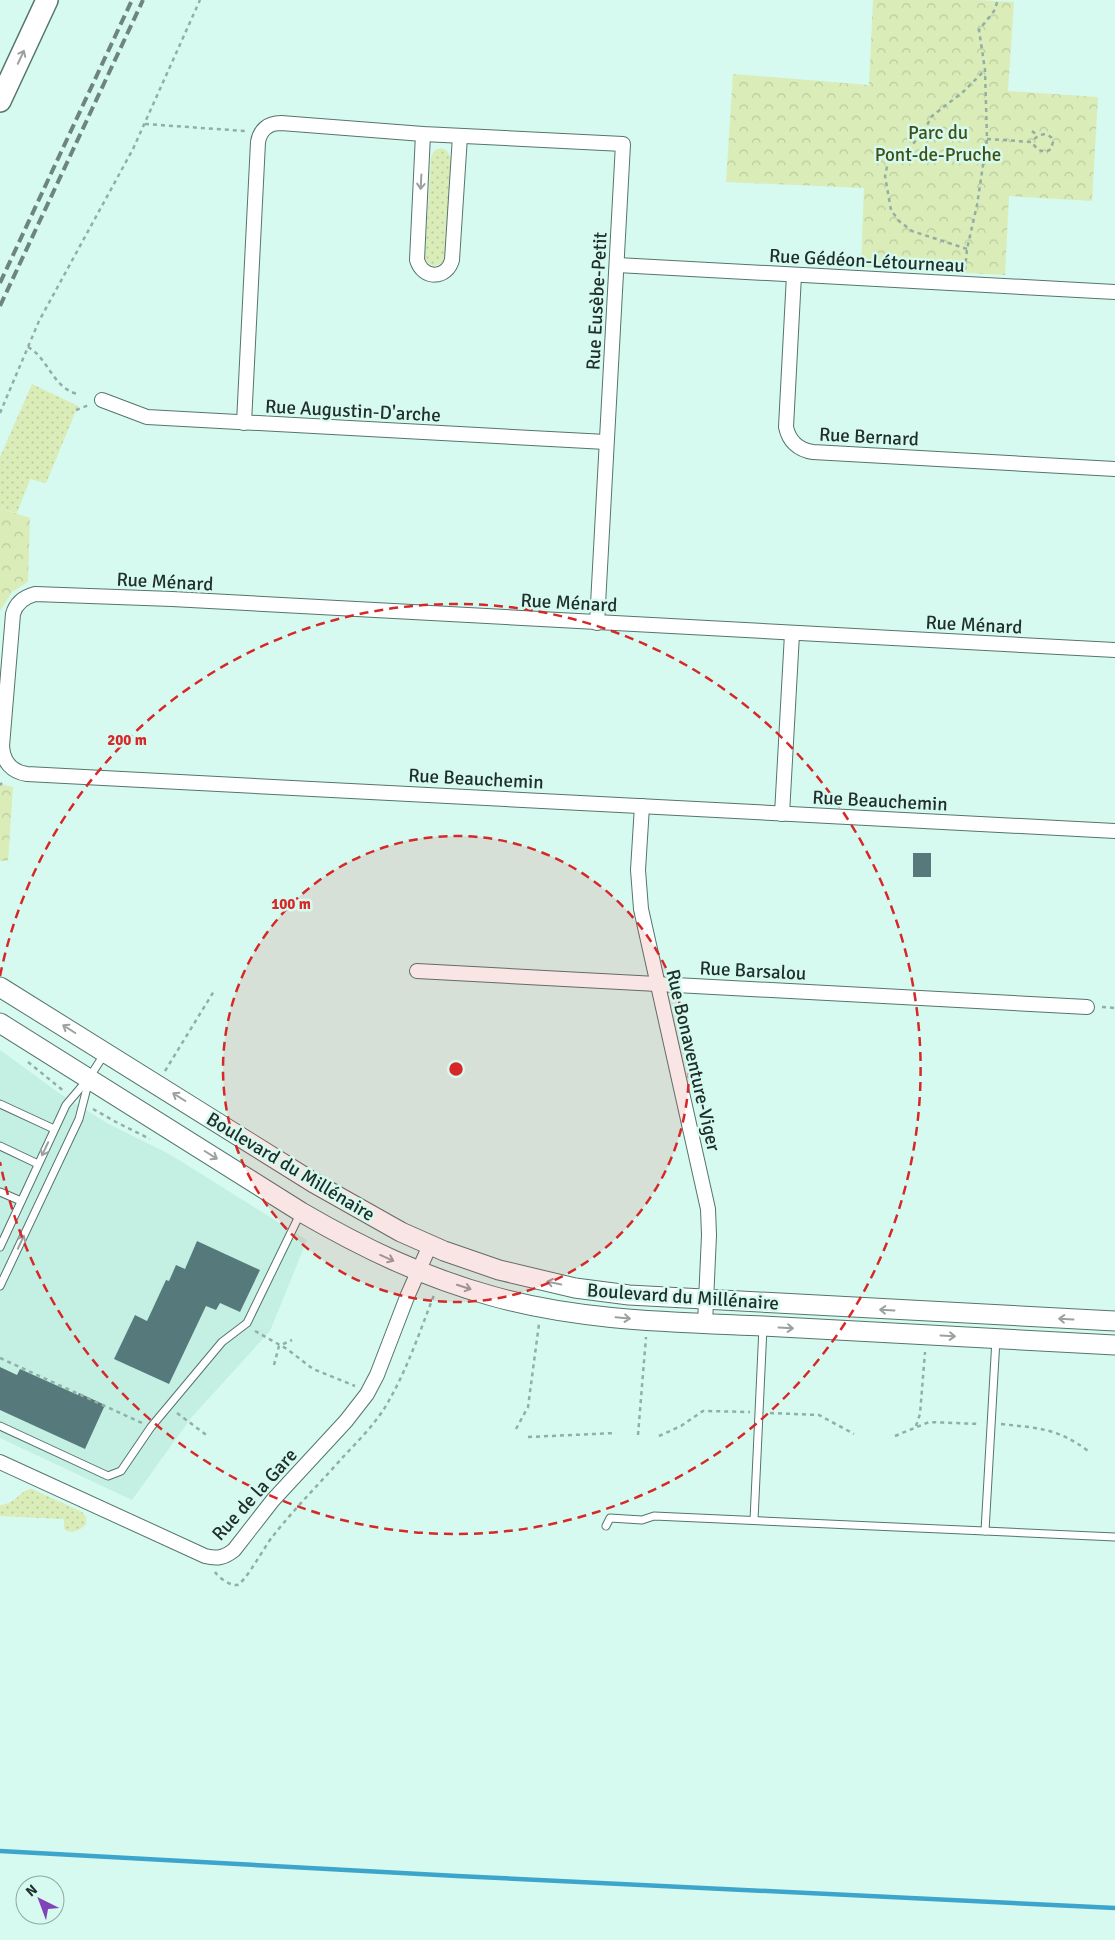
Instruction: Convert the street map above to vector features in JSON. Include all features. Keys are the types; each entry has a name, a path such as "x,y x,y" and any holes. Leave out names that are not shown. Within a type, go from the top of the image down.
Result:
{"main road":[{"path":"0,101 47,0"}],"street":[{"name":"Rue Eusèbe-Petit","path":"244,423 258,142 262,131 272,124 281,123 423,134 624,144 597,623"},
{"path":"423,134 417,260 422,270 432,275 444,273 452,260 460,136"},
{"name":"Rue Gédéon-Létourneau","path":"617,265 1115,292"},
{"name":"Rue Bernard","path":"794,275 786,427 791,441 798,448 813,452 1115,469"},
{"name":"Rue Augustin-D'arche","path":"102,400 147,417 606,442"},
{"name":"Rue Ménard","path":"22,599 35,594 74,595 1115,650"},
{"name":"Rue Beauchemin","path":"22,599 14,610 12,618 2,746 3,755 7,763 18,772 1115,831"},
{"path":"782,814 792,634"},
{"name":"Rue Bonaventure-Viger","path":"642,806 638,860 639,893 657,984 708,1209 709,1234 705,1324"},
{"name":"Rue Barsalou","path":"417,971 1087,1007"},
{"name":"Boulevard du Millénaire","path":"0,986 347,1202 430,1245 480,1264 560,1285 629,1296 1115,1321"},
{"name":"Boulevard du Millénaire","path":"0,1023 301,1212 366,1248 418,1271 493,1296 541,1308 609,1317 705,1324 1115,1345"},
{"name":"Rue de la Gare","path":"0,1462 204,1556 220,1558 228,1556 274,1500 367,1394 430,1245"}],"lane":[{"path":"0,1247 2,1239 66,1105 89,1078 106,1052"},
{"path":"0,1286 79,1119 89,1078"},
{"path":"0,1104 54,1130"},
{"path":"0,1146 38,1164"},
{"path":"0,1192 21,1202"},
{"path":"0,1426 108,1476 121,1471 151,1427 222,1342 247,1323 301,1212"},
{"path":"754,1520 763,1326"},
{"path":"985,1531 996,1339"},
{"path":"606,1526 610,1518 642,1520 654,1516 1115,1537"}],"path":[{"path":"0,413 47,305 103,206 145,124 200,0"},
{"path":"964,284 967,249 977,205 987,139 985,70 979,30 994,11 998,0"},
{"path":"967,249 912,231 899,221 891,210 884,176 888,162 911,146 922,134 932,116 963,92 985,70"},
{"path":"145,124 247,131"},
{"path":"1032,131 1038,136 1049,136 1055,142 1051,150 1044,154 1037,150 1032,142"},
{"path":"987,139 1032,142 1038,136"},
{"path":"28,348 37,354 57,381 68,390 78,394"},
{"path":"158,1084 214,992"},
{"path":"26,1061 61,1089"},
{"path":"230,1583 237,1585 244,1580 283,1522 369,1429 382,1412 401,1378 434,1295"},
{"path":"247,1323 258,1334 286,1349 313,1369 355,1386 367,1394"},
{"path":"516,1429 528,1407 539,1324"},
{"path":"638,1435 646,1337"},
{"path":"279,1346 292,1340"},
{"path":"274,1365 279,1346"},
{"path":"916,1426 920,1414 925,1352"},
{"path":"0,1358 151,1427"},
{"path":"168,1406 209,1437"},
{"path":"528,1437 616,1433"}],"shaded area":[{"path":"0,1050 59,1093 107,1123 171,1155 307,1240 270,1331 191,1418 132,1500 0,1438"}],"green space":[{"name":"Parc du Pont-de-Pruche","path":"873,0 1014,2 1008,91 1098,97 1092,201 1009,196 1005,275 861,267 864,188 726,182 733,74 869,85"},
{"path":"442,148 447,151 451,159 445,257 442,263 434,266 426,262 425,256 431,157 435,150"},
{"path":"32,384 78,406 46,483 30,479 17,513 0,508 0,457"},
{"path":"0,508 30,518 28,582 12,592 0,611"},
{"path":"0,784 13,787 8,861 0,861"},
{"path":"32,1489 82,1512 86,1517 86,1524 79,1530 70,1532 64,1529 64,1519 0,1516 0,1505 14,1500 24,1492"}],"building":[{"path":"913,853 931,853 931,877 913,877"},
{"path":"197,1241 260,1270 240,1312 220,1303 216,1310 206,1306 169,1384 114,1359 135,1315 147,1321 166,1280 169,1281 176,1265 185,1269"},
{"path":"0,1367 17,1375 20,1369 105,1405 85,1449 0,1410"}],"waterway":[{"path":"0,1851 457,1876 1115,1908"}],"railway":[{"path":"0,283 132,0"},
{"path":"0,306 143,0"}]}
